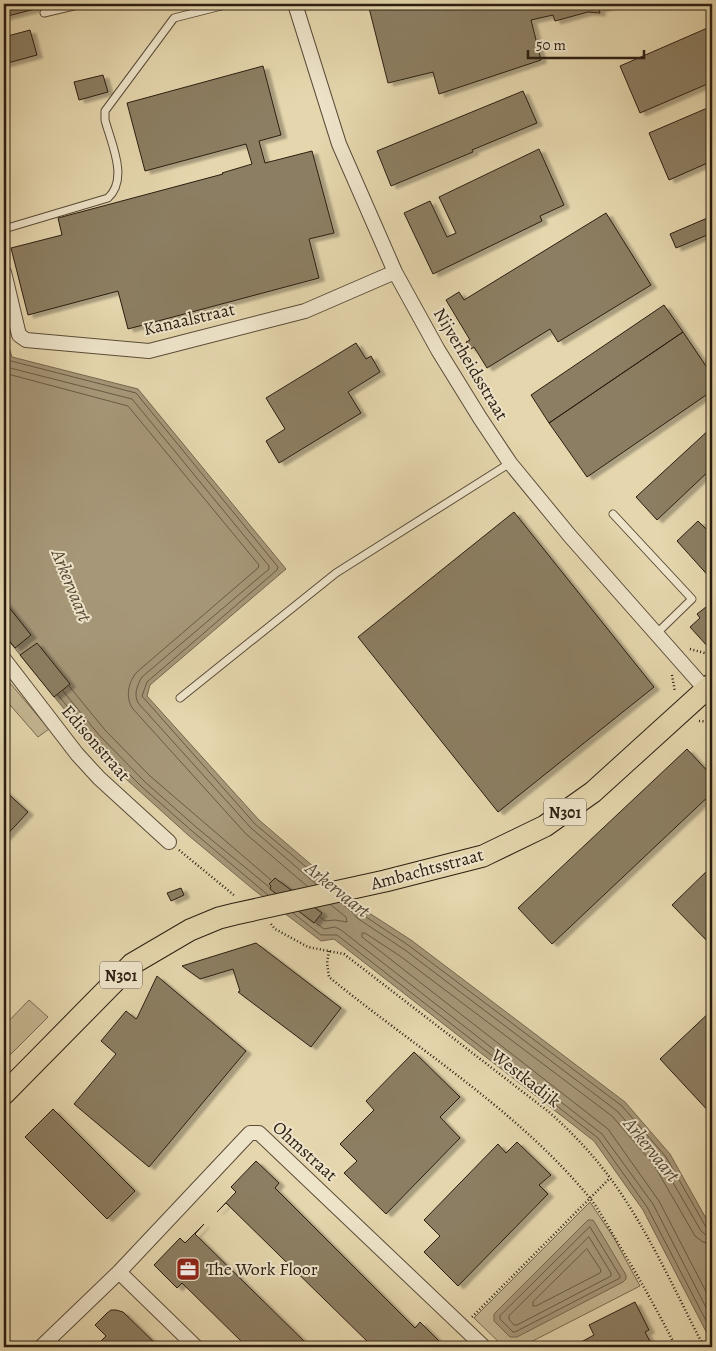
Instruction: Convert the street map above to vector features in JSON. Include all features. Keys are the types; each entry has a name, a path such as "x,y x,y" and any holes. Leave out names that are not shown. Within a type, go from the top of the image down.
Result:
{"main road":[{"name":"Ambachtsstraat","path":"4,1094 132,964 190,930 219,918 483,856 545,826 593,792 709,687"}],"street":[{"name":"Nijverheidsstraat","path":"295,4 339,144 395,272 438,350 510,463 570,536 656,634 709,687"},
{"name":"Kanaalstraat","path":"4,272 19,335 26,340 149,351 305,311 395,272"},
{"name":"Edisonstraat","path":"4,659 77,754 99,778 169,842"},
{"name":"Ohmstraat","path":"41,1347 119,1272 250,1133 260,1133 484,1347"},
{"path":"119,1272 196,1347"}],"lane":[{"path":"44,13 82,4"},
{"path":"4,229 108,198 117,187 118,175 105,120 105,111 174,18 229,4"},
{"path":"180,698 336,572 510,463"},
{"path":"614,514 692,599 656,634"}],"path":[{"path":"704,654 712,655"},
{"path":"674,682 675,692"},
{"path":"702,720 710,721 712,717"},
{"name":"Westkadijk","path":"169,842 262,908 266,919 275,929 308,946 344,954 550,1112 587,1150 610,1178 638,1220 704,1347"},
{"path":"328,951 329,977 526,1131 556,1159 591,1198 635,1271 676,1347"},
{"path":"463,1326 610,1178"}],"shaded area":[{"path":"4,676 49,729 38,737 4,698"},
{"path":"29,1000 48,1017 4,1061 4,1026"},
{"path":"590,1202 614,1238 640,1286 521,1347 504,1347 474,1318"}],"water":[{"name":"Arkervaart","path":"4,331 12,357 138,389 286,569 150,685 147,696 259,820 361,905 363,909 411,940 625,1102 670,1154 712,1229 712,1343 643,1210 594,1141 334,939 321,941 254,890 188,835 115,769 4,635"},
{"path":"588,1220 593,1220 595,1223 626,1275 626,1279 517,1337 510,1337 494,1321 494,1314"}],"building":[{"path":"4,4 54,4 4,17"},
{"path":"368,4 617,4 599,9 600,13 588,12 555,21 553,15 531,20 541,60 439,94 433,72 388,83"},
{"path":"712,26 712,82 640,113 620,66"},
{"path":"30,30 37,55 4,64 4,37"},
{"path":"263,66 281,135 259,141 265,163 312,151 334,233 309,239 319,278 128,329 118,291 28,315 11,248 62,235 58,218 223,174 252,164 246,144 145,171 127,103"},
{"path":"103,75 108,92 79,100 74,82"},
{"path":"523,91 537,123 391,186 377,151"},
{"path":"712,106 712,161 669,180 649,133"},
{"path":"539,149 564,205 540,216 542,221 433,274 404,213 430,201 447,237 456,233 439,197"},
{"path":"606,213 651,285 558,342 550,329 487,368 474,347 471,349 466,342 470,340 446,300 459,292 464,300"},
{"path":"712,216 712,233 676,248 670,234"},
{"path":"664,305 683,332 549,423 531,395"},
{"path":"683,332 712,375 712,391 587,477 549,423"},
{"path":"356,343 366,359 371,356 380,372 348,392 361,413 279,463 266,441 285,429 266,398"},
{"path":"712,427 712,468 657,520 636,497"},
{"path":"514,512 654,687 498,812 358,637"},
{"path":"698,521 706,529 712,523 712,580 677,541"},
{"path":"4,601 31,635 15,648 4,634"},
{"path":"706,607 709,610 712,607 712,645 709,648 690,627 700,618 697,614"},
{"path":"37,643 70,684 54,697 20,655"},
{"path":"687,749 712,776 712,793 552,944 518,908"},
{"path":"4,790 28,812 4,838"},
{"path":"712,866 712,946 672,905"},
{"path":"275,878 322,913 314,923 270,889 271,886 269,884"},
{"path":"181,888 184,895 171,901 167,893"},
{"path":"256,943 341,1008 311,1047 238,992 240,991 233,969 200,979 182,966"},
{"path":"157,976 246,1051 149,1167 74,1104 116,1054 101,1041 126,1011 137,1018"},
{"path":"712,1010 712,1115 660,1059"},
{"path":"414,1052 460,1097 440,1117 460,1138 386,1214 344,1173 357,1161 340,1144 374,1110 366,1101"},
{"path":"53,1109 135,1191 107,1219 25,1137"},
{"path":"517,1142 551,1175 539,1185 548,1194 458,1286 424,1252 440,1236 424,1220 498,1144 506,1153"},
{"path":"256,1161 279,1183 275,1188 415,1328 420,1322 444,1346 373,1347 226,1203 217,1212 236,1192 231,1187"},
{"path":"204,1224 195,1234 310,1347 247,1347 182,1283 177,1288 154,1265 180,1238 185,1243"},
{"path":"635,1302 649,1330 645,1332 653,1347 572,1347 594,1335 589,1325"},
{"path":"111,1310 123,1312 159,1347 95,1347 106,1336 95,1325"}],"place":[{"name":"The Work Floor","path":"188,1269"}]}
